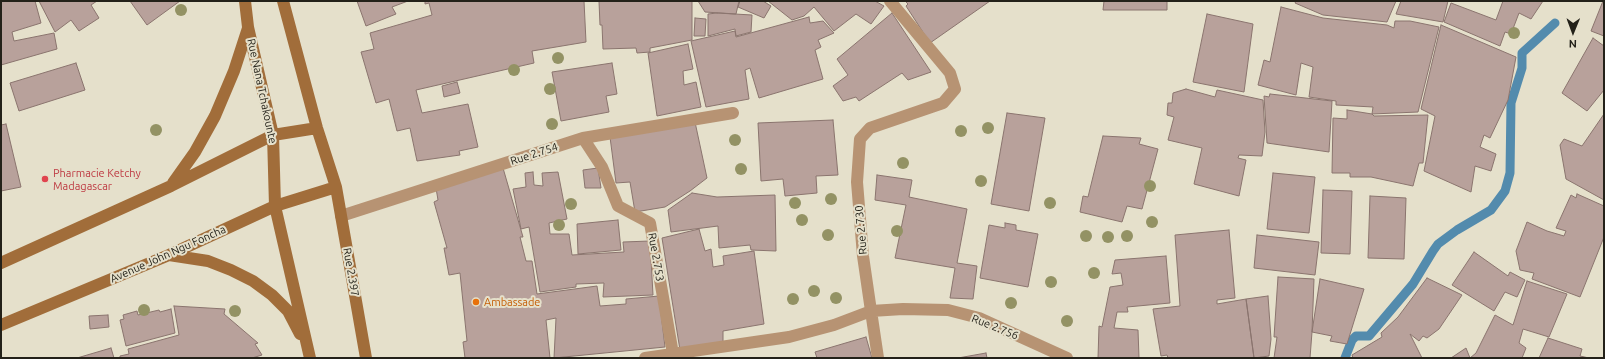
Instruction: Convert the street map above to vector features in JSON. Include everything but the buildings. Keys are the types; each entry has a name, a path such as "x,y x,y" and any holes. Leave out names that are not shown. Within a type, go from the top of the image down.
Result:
{"main road":[{"name":"Rue Nana Tchakounte","path":"245,1 248,27 273,135 275,206"},
{"path":"284,1 317,128 336,187"},
{"path":"172,186 196,152 209,128 234,71 248,27"},
{"path":"1,263 172,186 273,135 317,128"},
{"name":"Avenue John Ngu Foncha","path":"1,325 169,255 275,206 336,187"},
{"name":"Rue 2.397","path":"336,187 366,358"},
{"path":"275,206 309,353"},
{"path":"169,255 208,261 232,270 253,281 272,295 288,311 309,353"}],"street":[{"name":"Rue 2.730","path":"871,311 863,256 857,182 860,139 870,128 943,103 955,89 950,73 890,1"},
{"name":"Rue 2.754","path":"341,216 583,138 733,113"},
{"name":"Rue 2.753","path":"583,138 602,167 618,206 650,223 673,354"},
{"name":"Rue 2.756","path":"871,311 903,309 948,310 979,318 1067,358"},
{"path":"645,358 789,337 834,326 871,311 878,358"}],"waterway":[{"path":"1345,358 1352,340 1356,336 1369,336 1413,284 1438,244 1457,230 1491,210 1505,191 1510,173 1511,103 1522,68 1522,53 1555,23"}],"place":[{"name":"Pharmacie Ketchy Madagascar","path":"45,179"},
{"name":"Ambassade","path":"476,302"}]}
